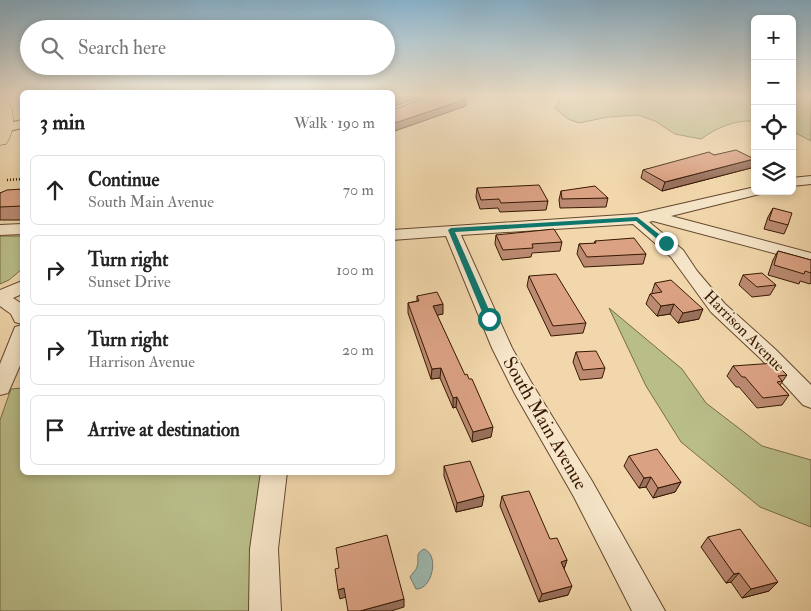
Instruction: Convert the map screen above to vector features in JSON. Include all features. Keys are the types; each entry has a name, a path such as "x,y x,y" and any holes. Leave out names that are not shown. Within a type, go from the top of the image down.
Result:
{"main road":[{"path":"2,133 20,126"}],"street":[{"path":"796,182 811,180"},
{"path":"395,235 646,218 751,192"},
{"path":"646,218 811,258"},
{"name":"Harrison Avenue","path":"646,218 677,254 691,275 718,308 768,354 811,399"},
{"path":"0,230 20,229"},
{"name":"South Main Avenue","path":"451,230 487,315 512,366 583,489 649,611"},
{"path":"0,297 20,288"},
{"path":"0,297 20,311"},
{"path":"0,387 20,340"},
{"path":"265,611 264,549 274,475"}],"path":[{"path":"7,180 20,178"}],"green space":[{"path":"659,124 733,124 726,125 701,139 675,134"},
{"path":"796,124 811,124 811,141 796,133"},
{"path":"0,236 20,236 20,271 9,280 0,284"},
{"path":"609,308 682,369 706,403 762,446 811,460 811,527 760,507 681,442 646,386"},
{"path":"20,388 20,475 266,475 253,611 0,611 0,420 11,389"}],"water":[{"path":"424,549 429,552 432,558 432,572 426,584 422,588 416,589 410,577 418,564 419,553"}],"building":[{"path":"736,150 751,158 751,160 665,182 643,170 709,152 714,155"},
{"path":"539,185 548,201 501,203 499,199 481,200 477,188"},
{"path":"595,186 608,198 562,199 561,191"},
{"path":"20,189 20,206 0,207 0,193 7,190"},
{"path":"773,208 792,213 788,225 769,220"},
{"path":"554,229 562,242 532,244 533,248 503,250 496,235"},
{"path":"634,238 646,254 587,257 579,244 596,243 595,241"},
{"path":"778,251 811,260 811,273 805,271 804,274 774,265"},
{"path":"762,273 776,285 757,287 743,275"},
{"path":"556,274 586,323 553,326 529,276"},
{"path":"671,280 703,309 683,313 674,304 661,306 650,294 662,292 655,283"},
{"path":"437,292 443,304 433,306 465,375 467,374 469,379 472,379 493,427 473,432 457,397 453,398 441,368 432,369 408,303 419,301 417,296"},
{"path":"596,351 605,368 583,370 576,352"},
{"path":"775,363 787,375 778,376 782,381 777,382 789,395 763,398 733,366"},
{"path":"657,449 681,482 658,488 651,477 644,478 629,456"},
{"path":"470,461 484,496 457,503 444,466"},
{"path":"529,491 550,539 557,538 567,560 561,562 572,586 542,594 502,496"},
{"path":"740,529 778,582 751,589 739,573 734,574 708,537"},
{"path":"387,535 404,599 360,611 348,611 344,588 338,590 335,569 339,568 336,548"}],"route":[{"path":"489,319 451,230 637,219 666,243"}]}
